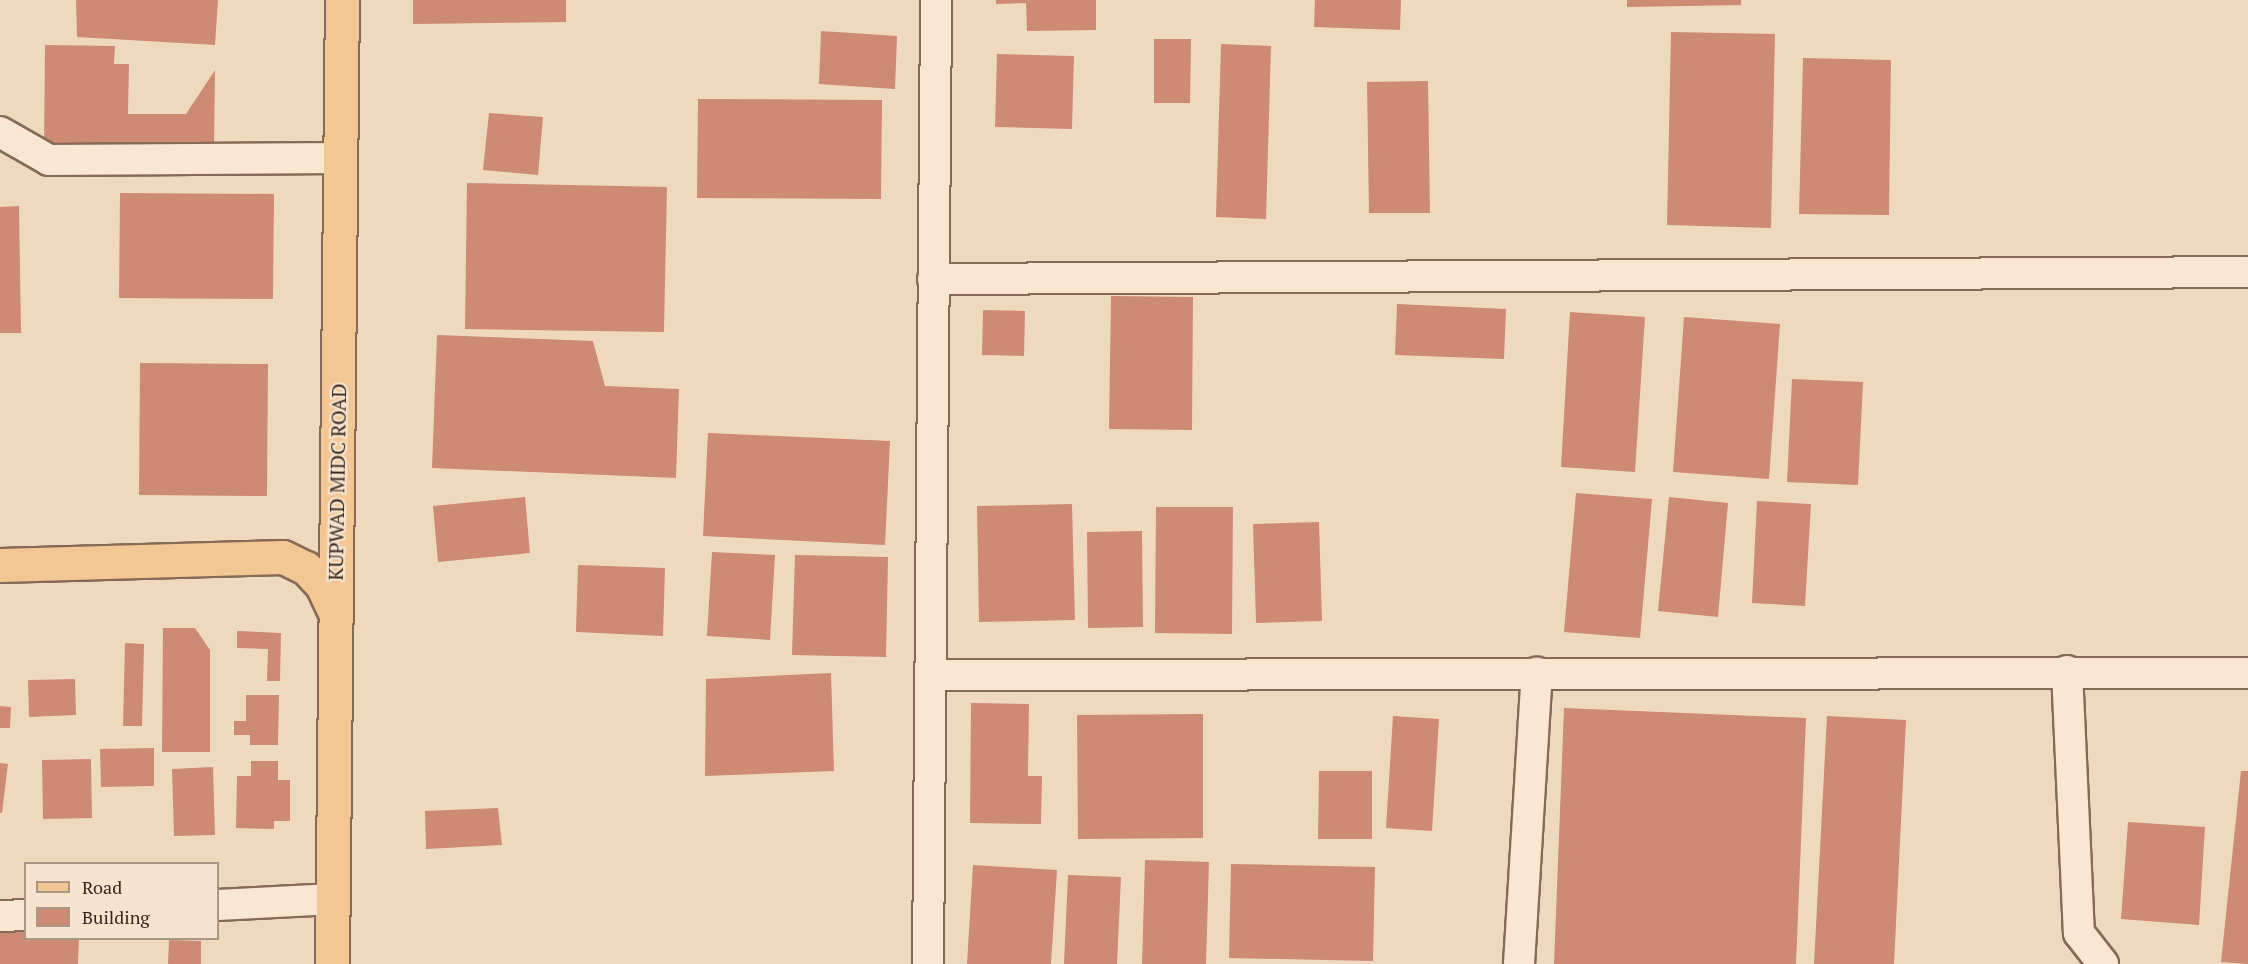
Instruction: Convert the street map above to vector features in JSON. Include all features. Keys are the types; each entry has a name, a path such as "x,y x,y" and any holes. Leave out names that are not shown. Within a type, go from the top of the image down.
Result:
{"main road":[{"name":"KUPWAD MIDC ROAD","path":"332,964 342,0"},
{"path":"0,565 283,557 306,568 322,585 336,615"}],"street":[{"path":"928,964 936,0"},
{"path":"0,132 49,160 340,158"},
{"path":"933,279 2248,272"},
{"path":"930,675 2067,671 2248,673"},
{"path":"2067,671 2079,933 2103,964"},
{"path":"1519,964 1537,673"},
{"path":"219,905 333,899"},
{"path":"0,916 24,915"}],"building":[{"path":"76,0 218,0 215,45 77,37"},
{"path":"413,0 566,0 566,22 413,24"},
{"path":"996,0 1096,0 1096,30 1027,31 1026,3 996,4"},
{"path":"1315,0 1401,0 1400,30 1314,27"},
{"path":"1627,0 1741,0 1741,5 1627,7"},
{"path":"821,31 897,36 895,89 819,84"},
{"path":"1671,32 1775,34 1771,228 1667,225"},
{"path":"1154,39 1191,39 1190,103 1154,103"},
{"path":"1221,44 1271,46 1266,219 1216,217"},
{"path":"45,45 115,46 114,64 129,64 128,114 186,114 215,70 214,149 44,148"},
{"path":"997,54 1074,56 1072,129 995,127"},
{"path":"1803,58 1891,60 1889,215 1799,214"},
{"path":"1428,81 1430,213 1369,213 1367,82"},
{"path":"698,99 882,100 881,199 697,198"},
{"path":"489,113 543,117 538,175 483,170"},
{"path":"467,183 667,187 664,332 465,329"},
{"path":"120,193 274,194 273,299 119,298"},
{"path":"19,206 21,333 0,333 0,207"},
{"path":"1111,296 1193,297 1192,430 1109,429"},
{"path":"1397,304 1506,309 1504,359 1395,355"},
{"path":"983,310 1025,311 1024,356 982,355"},
{"path":"1570,312 1645,317 1635,472 1561,467"},
{"path":"1684,317 1780,324 1769,479 1673,472"},
{"path":"437,335 593,341 605,386 679,389 676,478 432,468"},
{"path":"140,363 268,364 267,496 139,495"},
{"path":"1792,379 1863,382 1858,485 1787,482"},
{"path":"708,433 890,441 885,545 703,536"},
{"path":"1576,493 1652,499 1640,638 1564,632"},
{"path":"525,497 530,553 438,562 433,506"},
{"path":"1669,497 1728,503 1718,617 1658,611"},
{"path":"1757,501 1811,504 1805,606 1752,603"},
{"path":"1072,504 1075,620 979,622 977,506"},
{"path":"1156,507 1233,507 1232,634 1155,633"},
{"path":"1319,522 1322,621 1256,623 1253,524"},
{"path":"1142,531 1143,627 1088,628 1087,532"},
{"path":"712,552 775,555 770,640 707,636"},
{"path":"795,555 888,557 886,657 792,655"},
{"path":"578,565 665,568 663,636 576,632"},
{"path":"163,628 195,628 210,650 210,752 162,752"},
{"path":"237,631 281,633 280,681 267,681 268,649 237,648"},
{"path":"125,643 144,644 142,726 123,726"},
{"path":"831,673 834,771 705,776 706,679"},
{"path":"75,679 76,715 29,717 28,680"},
{"path":"246,695 279,695 278,745 250,745 250,735 234,735 234,721 246,721"},
{"path":"971,703 1029,704 1028,776 1042,776 1041,824 970,823"},
{"path":"0,706 11,707 10,728 0,728"},
{"path":"1564,708 1806,718 1796,964 1554,964"},
{"path":"1203,714 1203,838 1078,839 1077,715"},
{"path":"1393,716 1439,719 1432,831 1386,828"},
{"path":"1827,716 1906,720 1894,964 1814,964"},
{"path":"154,748 154,786 101,787 100,749"},
{"path":"91,759 92,818 43,819 42,760"},
{"path":"251,761 278,761 278,780 290,780 290,821 274,821 274,829 236,828 237,776 251,776"},
{"path":"0,763 8,764 2,813 0,813"},
{"path":"213,767 215,835 174,836 172,769"},
{"path":"1319,771 1372,771 1372,839 1318,839"},
{"path":"2241,771 2248,771 2248,964 2221,962"},
{"path":"498,808 502,845 426,849 425,811"},
{"path":"2128,822 2205,827 2199,925 2121,919"},
{"path":"1145,860 1209,862 1206,964 1142,964"},
{"path":"1231,864 1375,867 1373,961 1229,958"},
{"path":"973,865 1057,870 1051,964 967,964"},
{"path":"1068,875 1121,877 1117,964 1064,964"},
{"path":"0,931 24,931 24,940 79,940 78,964 0,964"},
{"path":"169,940 201,941 201,964 168,964"}]}
